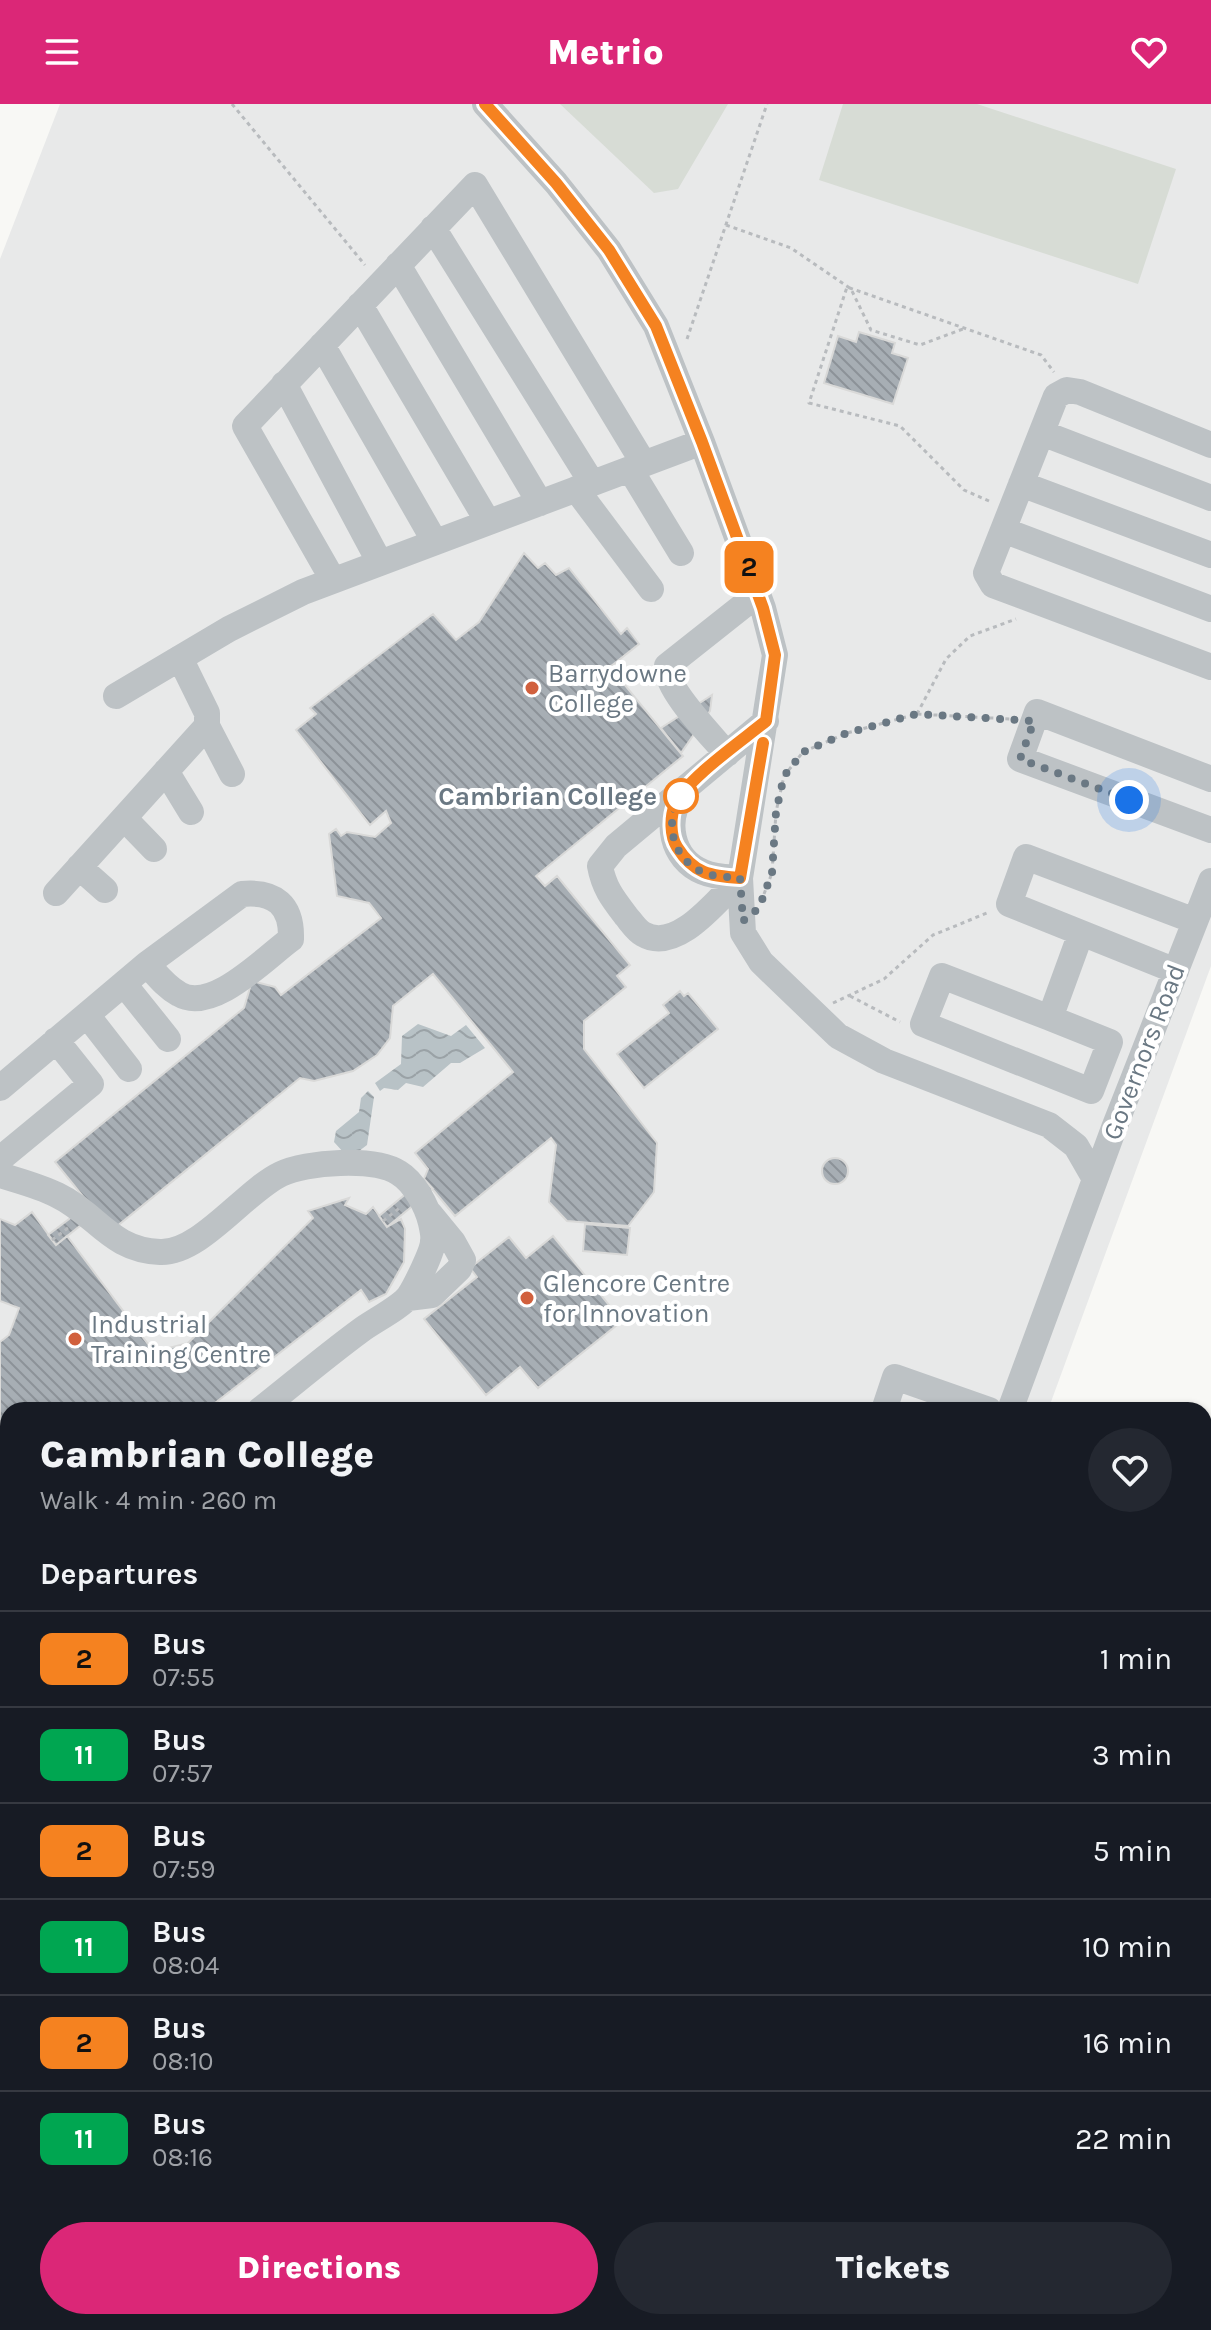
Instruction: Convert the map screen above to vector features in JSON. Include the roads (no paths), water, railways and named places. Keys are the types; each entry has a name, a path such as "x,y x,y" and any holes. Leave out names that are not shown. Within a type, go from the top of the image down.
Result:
{"street":[{"path":"485,104 556,183 609,250 656,326 758,594 775,655 740,878 743,933 761,962 838,1036 884,1061 1049,1125 1076,1146 1095,1179"},
{"path":"333,580 245,426 475,185 637,466 681,553"},
{"path":"433,228 584,486 651,589"},
{"path":"389,274 540,503"},
{"path":"360,305 488,522"},
{"path":"322,345 435,542"},
{"path":"284,384 380,563"},
{"path":"1211,445 1080,392 1067,390 1056,396 986,573 993,585 1211,667"},
{"path":"1042,433 1211,498"},
{"path":"116,696 303,592 702,442"},
{"path":"1021,484 1211,555"},
{"path":"1007,520 1211,609"},
{"path":"727,754 676,692 666,674 667,666 758,594"},
{"path":"180,658 207,713 207,726 232,774"},
{"path":"1211,779 1037,712 1020,759 1211,830"},
{"path":"740,878 686,931 662,940 641,934 603,885 600,866 616,846 766,721"},
{"path":"56,893 207,726"},
{"path":"166,771 191,812"},
{"path":"689,785 675,805 671,826 674,842 687,863 703,873 740,878"},
{"path":"124,818 154,849"},
{"path":"1176,971 1009,904 1026,857 1195,921"},
{"path":"79,867 105,890"},
{"name":"Governors Road","path":"1013,1402 1095,1179 1211,881"},
{"path":"0,1088 147,964 242,894 260,892 273,897 286,910 291,925 291,939 219,994 199,999 181,996 147,964"},
{"path":"1050,1018 1081,933"},
{"path":"942,976 1050,1018 1110,1042 1091,1091 923,1024 942,976"},
{"path":"124,984 168,1039"},
{"path":"87,1015 129,1069"},
{"path":"0,1159 91,1084 56,1040"},
{"path":"0,1175 57,1194 86,1212 103,1231 122,1243 164,1253 198,1239 279,1175 309,1165 355,1164 385,1167 398,1172 414,1186 431,1220 434,1242 408,1298 360,1331 270,1402"},
{"path":"887,1402 895,1377 966,1402"}],"water":[{"path":"418,1024 451,1036 466,1025 485,1048 460,1063 451,1063 423,1087 406,1083 398,1090 384,1088 380,1091 375,1083 401,1064 402,1036"},
{"path":"368,1091 374,1097 367,1145 355,1154 344,1153 334,1142 336,1131 359,1112 361,1098"}],"place":[{"name":"Barrydowne College","path":"532,688"},
{"name":"Cambrian College","path":"681,796"},
{"name":"Glencore Centre for Innovation","path":"527,1298"},
{"name":"Industrial Training Centre","path":"75,1339"}]}
